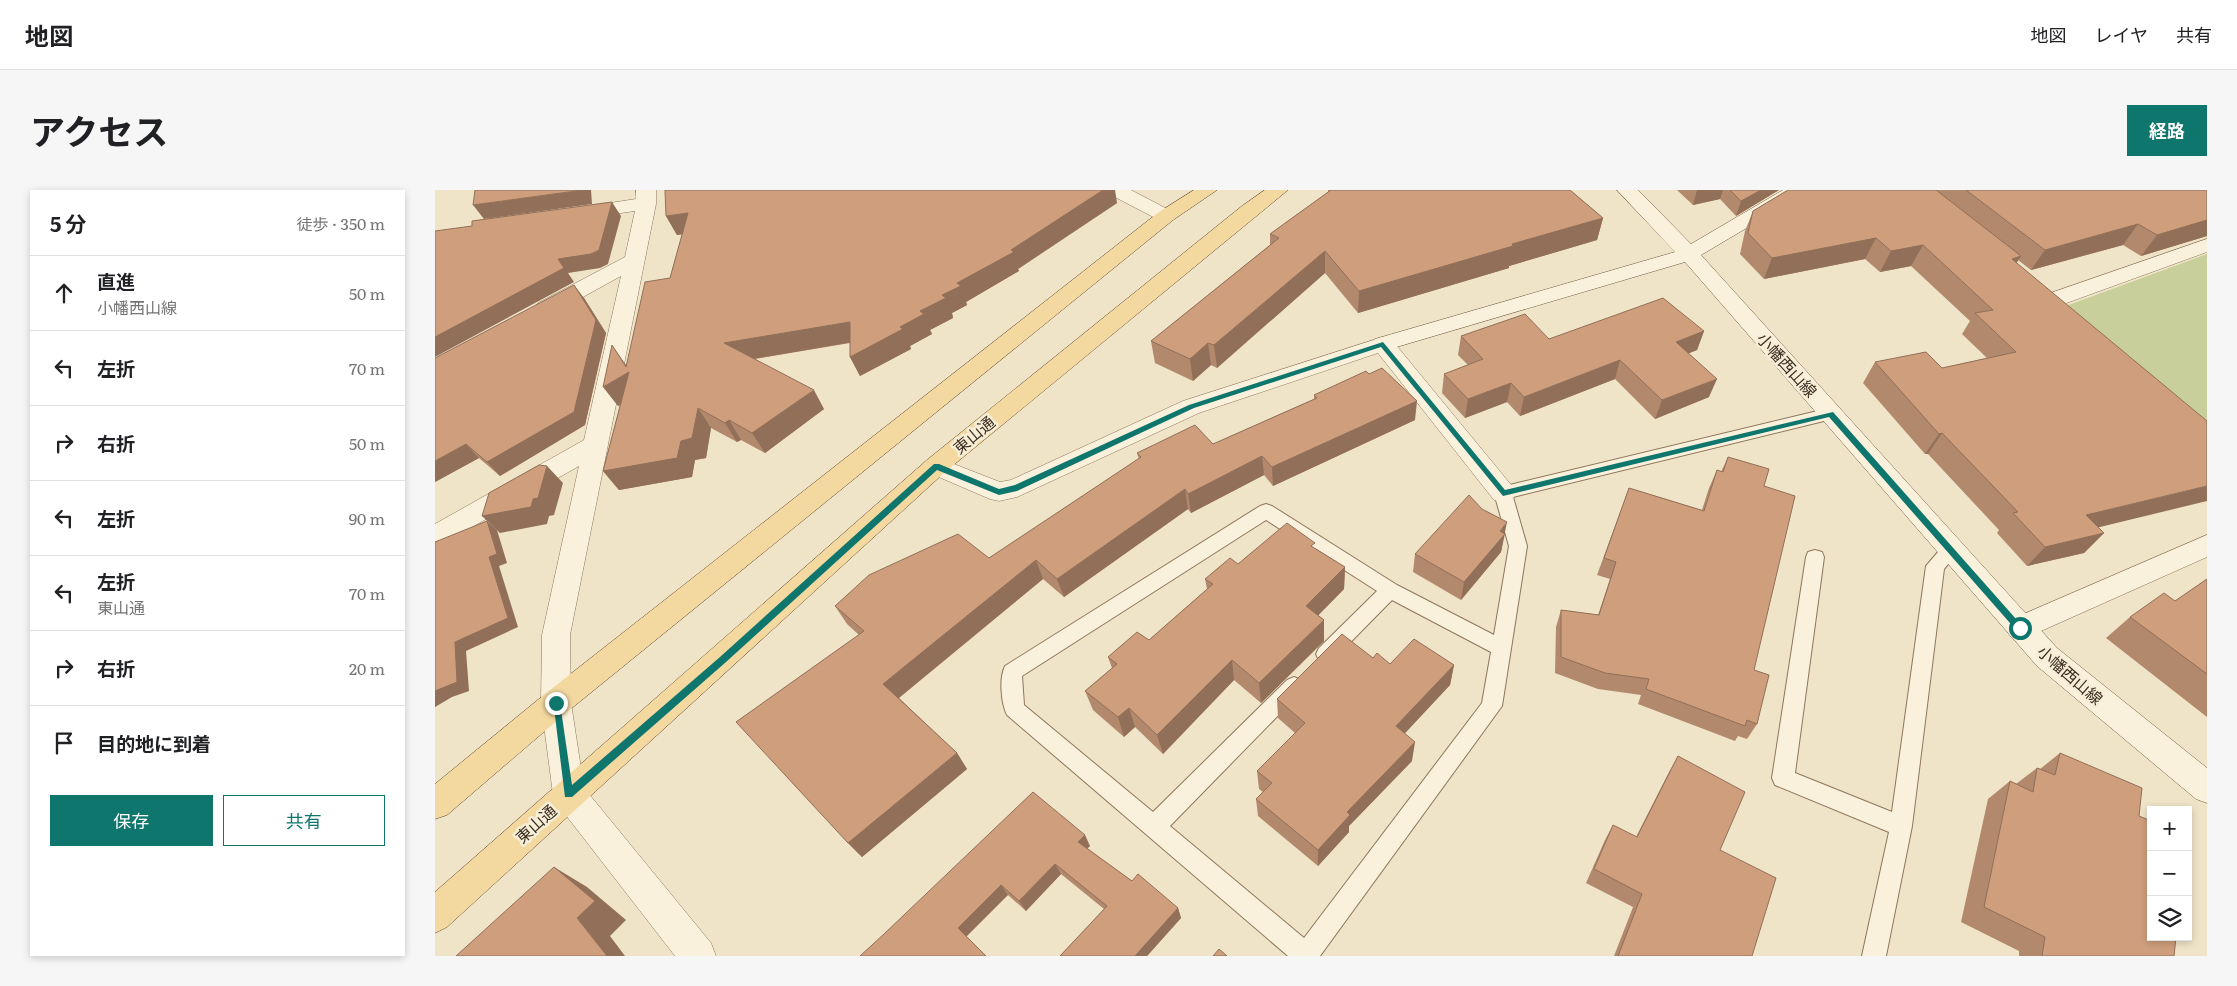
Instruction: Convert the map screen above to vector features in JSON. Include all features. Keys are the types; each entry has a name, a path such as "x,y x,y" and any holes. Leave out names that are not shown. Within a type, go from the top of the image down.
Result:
{"main road":[{"path":"435,804 556,703 1166,216 1207,190"},
{"name":"東山通","path":"435,915 569,794 723,660 937,466 1249,210 1278,190"}],"street":[{"path":"1116,190 1166,216"},
{"name":"小幡西山線","path":"1627,190 1689,254 2047,657 2207,788"},
{"path":"937,466 999,492 1017,488 1191,407 1383,344 1689,254 1797,190"},
{"path":"559,216 646,197 556,635 556,703 569,794 698,956"},
{"path":"2052,301 2207,245"},
{"path":"529,317 632,261"},
{"path":"1383,344 1503,493"},
{"path":"435,536 595,445"},
{"path":"2020,628 2207,545"}],"lane":[{"path":"1501,648 1389,590 1266,511 1012,672 1014,709 1306,955 1492,706 1518,546 1503,493 1830,414"},
{"path":"1874,956 1901,826 1935,566 1951,550"},
{"path":"1815,557 1783,778 1901,826"},
{"path":"1154,826 1389,590"}],"green space":[{"path":"2207,254 2207,424 2066,306"}],"building":[{"path":"475,190 583,190 473,205"},
{"path":"665,190 1103,190 1011,250 1014,252 957,283 961,286 942,295 946,298 920,311 924,314 900,327 903,329 850,357 850,322 724,343 814,390 752,433 729,420 725,423 698,408 692,438 681,441 677,458 603,471 629,372 603,387 612,345 626,367 645,282 670,278 688,213 666,216"},
{"path":"1331,190 1570,190 1603,218 1359,291 1325,251 1214,345 1208,343 1190,359 1151,341 1279,238 1270,234"},
{"path":"1730,190 1761,190 1741,201"},
{"path":"1788,190 1936,190 2021,256 2012,259 2207,421 2207,486 2086,515 2104,533 2045,547 2013,513 2018,512 1942,433 1939,434 1875,362 1926,352 1942,368 2016,352 1975,313 1993,310 1923,245 1891,251 1876,238 1772,258 1748,233 1753,211"},
{"path":"1966,190 2207,190 2207,220 2157,235 2138,224 2045,250"},
{"path":"612,202 599,250 591,254 558,259 564,268 435,337 435,231 472,226 472,221"},
{"path":"574,285 596,320 574,412 487,462 466,444 435,461 435,358"},
{"path":"1663,298 1704,331 1676,342 1717,379 1662,400 1620,360 1524,397 1511,383 1468,399 1444,374 1483,359 1461,336 1525,314 1549,339"},
{"path":"1382,368 1417,401 1272,467 1262,456 1188,494 1185,489 1057,579 1036,560 883,684 957,753 848,843 736,722 864,631 835,606 869,575 958,534 989,558 1141,457 1137,453 1195,425 1213,444 1317,398 1314,395 1366,371 1369,374"},
{"path":"1728,457 1769,469 1764,486 1795,496 1754,670 1769,675 1757,724 1747,720 1745,726 1646,689 1649,679 1605,673 1561,657 1561,610 1599,615 1616,562 1604,558 1629,488 1704,511 1717,470 1723,472"},
{"path":"539,465 547,466 538,498 533,499 531,507 482,516 489,493"},
{"path":"1469,495 1482,509 1507,522 1500,531 1505,534 1464,582 1415,554"},
{"path":"487,521 497,554 489,557 508,618 455,642 457,682 435,691 435,542"},
{"path":"1287,523 1315,543 1311,546 1345,567 1306,606 1324,620 1259,683 1232,660 1157,735 1129,708 1118,717 1085,691 1117,664 1108,657 1137,632 1149,640 1213,584 1205,579 1230,558 1238,564"},
{"path":"2207,579 2207,674 2130,617 2164,593 2175,601"},
{"path":"1342,634 1373,658 1377,653 1390,664 1414,639 1454,665 1396,726 1415,742 1347,812 1350,815 1318,850 1256,799 1272,783 1257,771 1305,723 1277,699"},
{"path":"2060,753 2142,788 2139,816 2147,819 2147,941 2176,941 2174,956 2042,956 2045,937 1984,907 2010,781 2033,792 2037,768 2055,775"},
{"path":"1678,756 1745,792 1720,850 1776,878 1752,956 1618,956 1642,894 1594,869 1613,825 1637,837"},
{"path":"1033,792 1085,835 1078,842 1132,881 1138,874 1178,908 1135,956 1060,956 1107,906 1055,864 1019,901 1001,885 958,928 986,956 860,956 884,934"},
{"path":"554,867 595,901 577,918 607,956 456,956"},
{"path":"1219,949 1227,956 1213,956"}],"route":[{"path":"556,703 569,794 723,660 937,466 999,492 1017,488 1191,407 1383,344 1503,493 1830,414 2020,628"}]}
